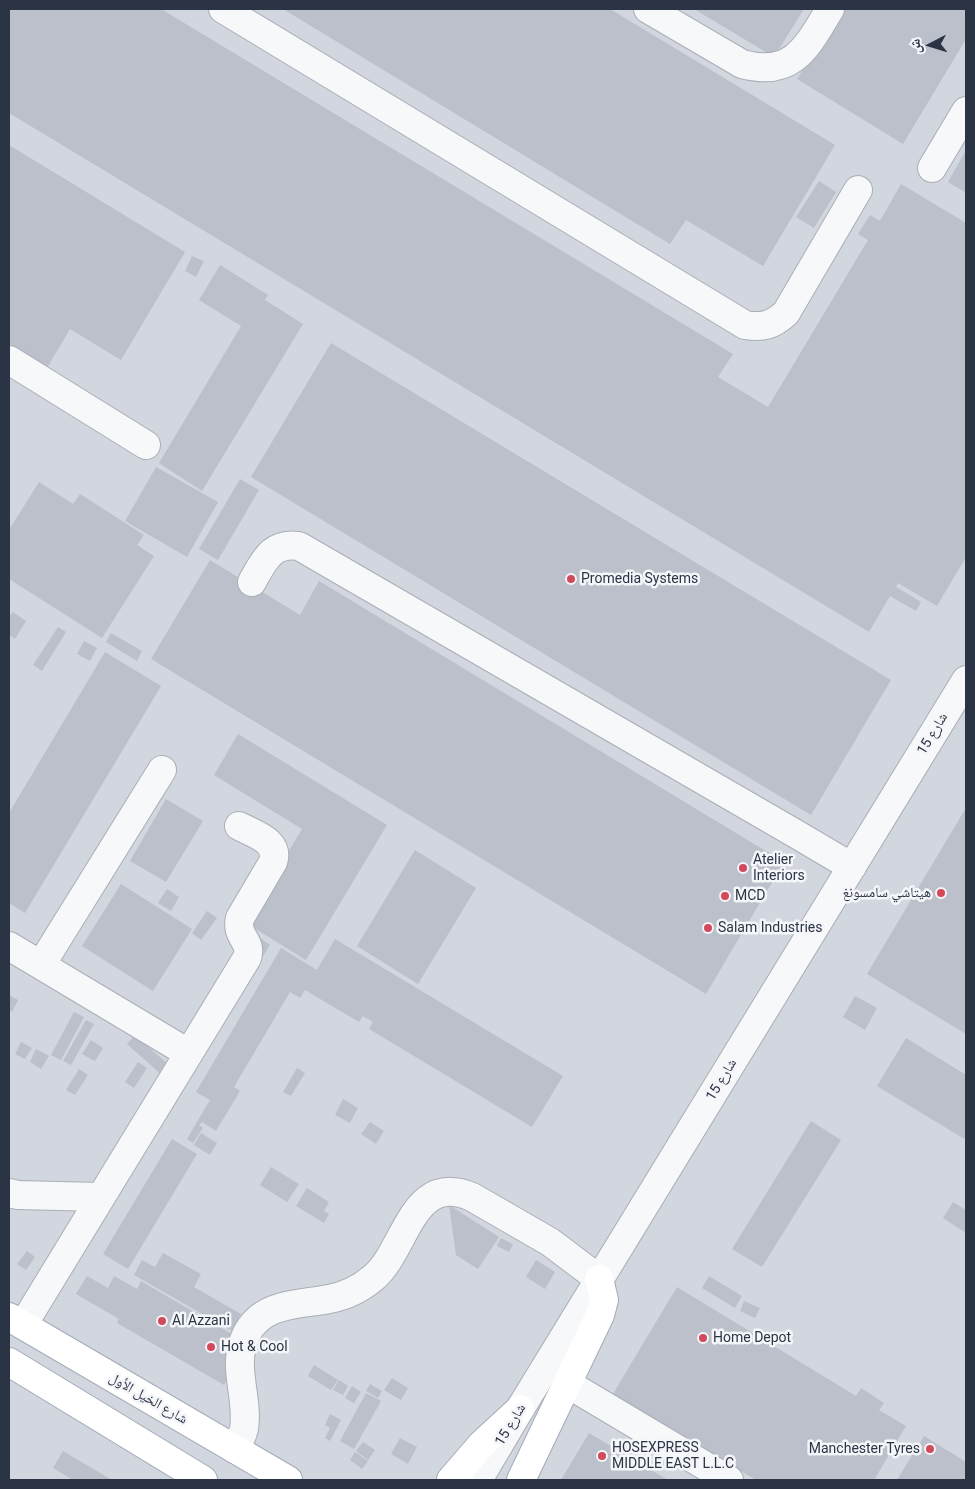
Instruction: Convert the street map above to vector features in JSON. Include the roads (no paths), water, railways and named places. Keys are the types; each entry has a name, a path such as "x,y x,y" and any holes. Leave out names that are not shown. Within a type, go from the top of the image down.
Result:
{"main road":[{"path":"522,1480 603,1308 604,1300 600,1279"},
{"name":"شارع الخيل الأول","path":"16,1321 288,1480"},
{"path":"9,1362 203,1480"},
{"path":"451,1480 482,1444 520,1409"}],"lane":[{"path":"223,9 745,325 756,327 768,325 786,313 858,190"},
{"path":"648,9 742,64 756,68 782,65 792,60 809,44 830,9"},
{"path":"932,168 966,111"},
{"path":"9,360 146,446"},
{"path":"252,582 273,550 289,545 299,546 852,867"},
{"name":"شارع 15","path":"478,1480 966,680"},
{"path":"41,965 162,770"},
{"path":"16,1321 100,1197 247,958 247,943 240,935 240,918 275,857 275,851 272,846 240,826"},
{"path":"9,946 188,1052"},
{"path":"235,1449 240,1440 244,1425 239,1368 240,1350 246,1334 257,1320 272,1310 289,1305 346,1295 361,1287 375,1276 386,1263 414,1214 421,1204 430,1197 452,1191 462,1192 550,1242 600,1279"},
{"path":"9,1193 100,1197"},
{"path":"568,1384 729,1480"}],"place":[{"name":"Promedia Systems","path":"571,579"},
{"name":"Atelier Interiors","path":"743,868"},
{"name":"هيتاشي سامسونغ","path":"941,893"},
{"name":"MCD","path":"725,896"},
{"name":"Salam Industries","path":"708,928"},
{"name":"Al Azzani","path":"162,1321"},
{"name":"Home Depot","path":"703,1338"},
{"name":"Hot & Cool","path":"211,1347"},
{"name":"Manchester Tyres","path":"930,1449"},
{"name":"HOSEXPRESS MIDDLE EAST L.L.C","path":"602,1456"}]}
